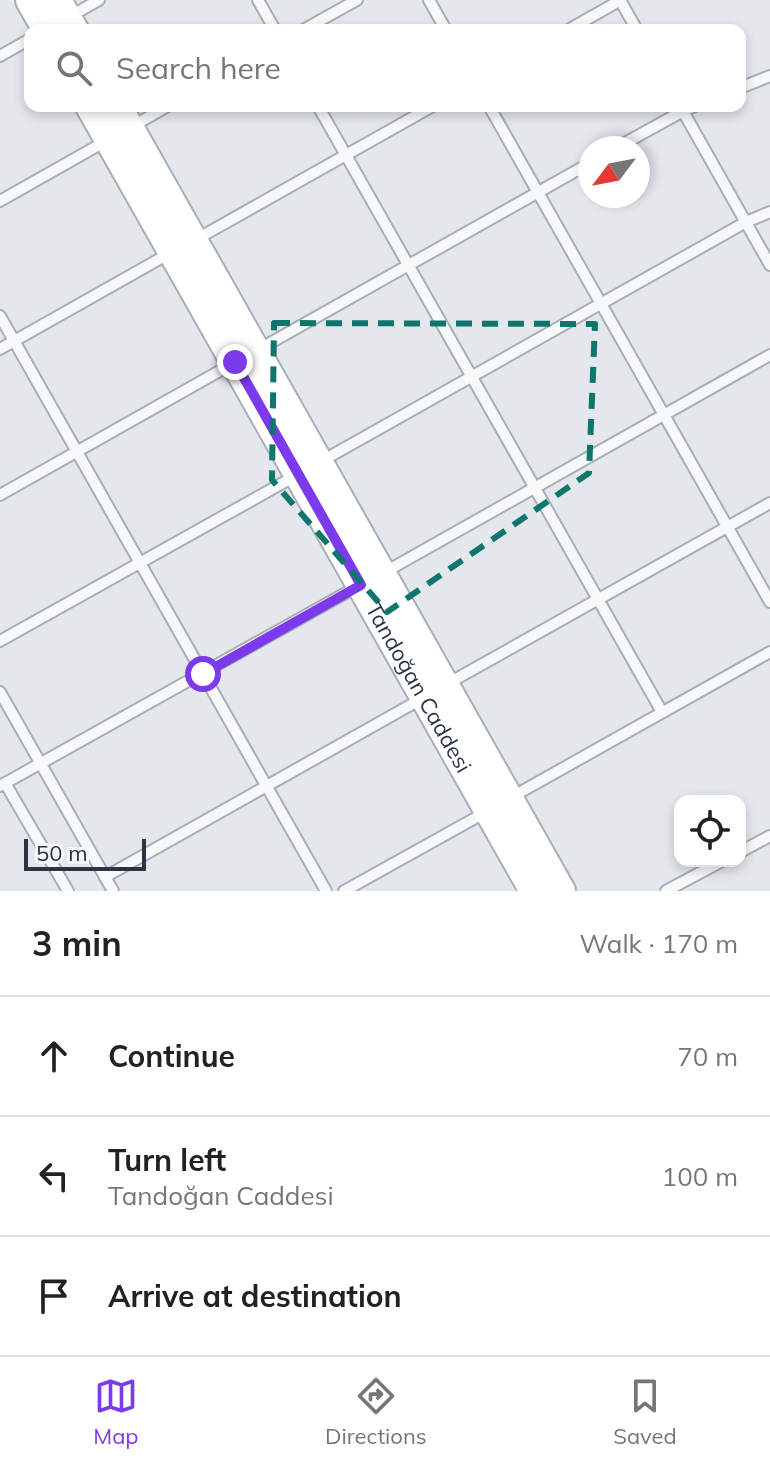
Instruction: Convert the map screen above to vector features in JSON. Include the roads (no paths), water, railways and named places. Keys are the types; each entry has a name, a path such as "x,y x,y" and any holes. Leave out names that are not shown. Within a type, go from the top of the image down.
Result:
{"street":[{"path":"30,0 56,23"},
{"name":"Tandoğan Caddesi","path":"99,112 118,124 245,357 498,804 561,891"},
{"name":"Tandoğan Caddesi","path":"498,804 534,891"}],"lane":[{"path":"56,23 99,0"},
{"path":"258,0 272,24"},
{"path":"314,24 357,0"},
{"path":"429,0 443,24"},
{"path":"579,24 621,0 634,24"},
{"path":"0,56 24,42"},
{"path":"746,86 770,76"},
{"path":"0,201 118,124 151,112"},
{"path":"321,112 662,712"},
{"path":"0,349 422,112"},
{"path":"492,112 770,602"},
{"path":"636,136 675,112"},
{"path":"684,112 770,265"},
{"path":"0,495 578,170"},
{"path":"0,641 746,222 770,212"},
{"path":"0,316 326,891"},
{"path":"68,891 3,785 770,355"},
{"path":"105,877 770,503"},
{"path":"344,891 770,652"},
{"path":"0,692 113,891"},
{"path":"746,849 770,836"},
{"path":"666,891 711,867"}]}
